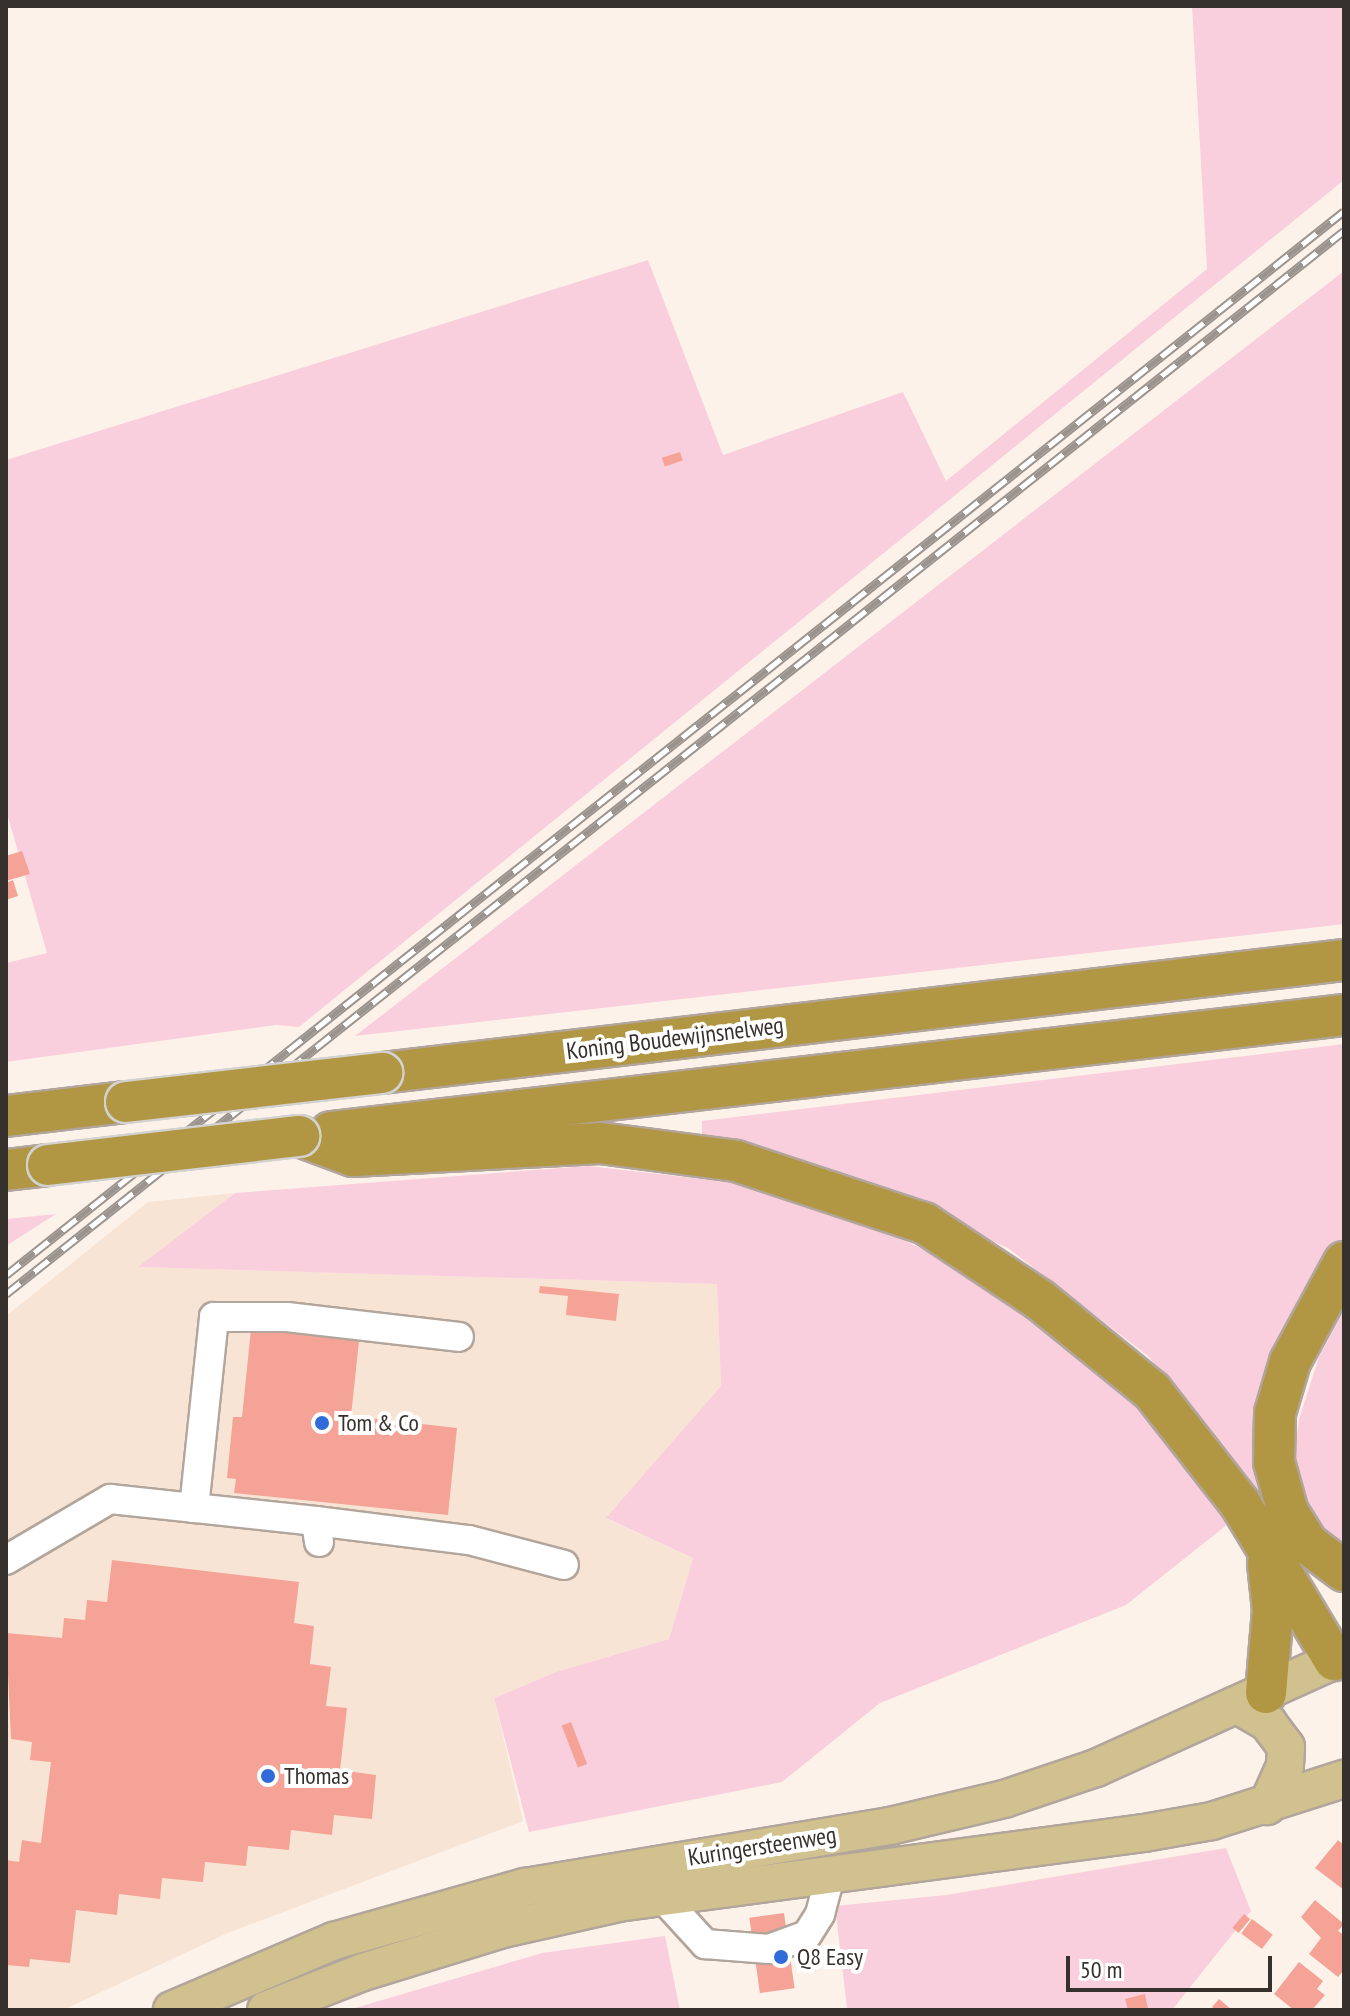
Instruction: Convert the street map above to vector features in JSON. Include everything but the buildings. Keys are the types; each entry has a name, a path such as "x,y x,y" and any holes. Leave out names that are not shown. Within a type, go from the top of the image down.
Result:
{"highway":[{"name":"Koning Boudewijnsnelweg","path":"6,1116 1344,960"},
{"path":"6,1170 1344,1015"},
{"path":"299,1136 353,1156 600,1143 736,1161 924,1223 1040,1300 1152,1391 1241,1505 1267,1551 1341,1663"},
{"path":"1344,1262 1290,1362 1275,1413 1274,1462 1288,1512 1308,1544 1344,1571"},
{"path":"1253,1699 1273,1610 1267,1551"}],"main road":[{"name":"Kuringersteenweg","path":"172,2010 334,1941 525,1887 890,1826 1004,1799 1096,1768 1341,1663"},
{"path":"1253,1699 1286,1747 1285,1766 1267,1806"},
{"name":"Kuringersteenweg","path":"266,2010 363,1972 503,1929 662,1897 1144,1833 1267,1806 1344,1779"}],"lane":[{"path":"194,1508 214,1317 287,1317 459,1337"},
{"path":"6,1560 110,1499 194,1508 318,1532 469,1540 564,1565"},
{"path":"662,1897 705,1944 769,1949 807,1935 820,1914 831,1873"}],"shaded area":[{"path":"1192,6 1344,6 1344,180 299,1027 276,1025 6,1062 6,963 47,953 6,810 6,460 648,260 723,455 903,392 946,481 1207,269"},
{"path":"1344,271 1344,924 355,1036"},
{"path":"1344,1044 1344,1237 1280,1335 1256,1418 1266,1499 1148,1356 1008,1248 861,1184 702,1141 702,1121"},
{"path":"588,1166 747,1184 864,1220 968,1272 1116,1379 1171,1435 1228,1524 1126,1605 880,1703 782,1782 529,1832 494,1698 556,1672 669,1639 693,1558 606,1518 721,1386 717,1284 138,1267 235,1193"},
{"path":"235,1193 140,1267 717,1284 721,1386 607,1519 693,1558 669,1639 556,1672 494,1698 523,1821 228,1933 63,2010 6,2010 6,1316 148,1202"},
{"path":"56,1214 6,1246 6,1219"},
{"path":"1344,1310 1344,1551 1328,1542 1305,1499 1295,1452 1299,1419 1319,1357"},
{"path":"1226,1848 1251,1911 1172,2010 837,2010 847,2008 835,1906 946,1895"},
{"path":"665,1936 680,2010 348,2010 542,1953"}],"railway":[{"path":"6,1275 1344,211"},
{"path":"6,1294 1344,231"}],"place":[{"name":"Tom & Co","path":"322,1423"},
{"name":"Thomas","path":"268,1776"},
{"name":"Q8 Easy","path":"781,1957"}]}
